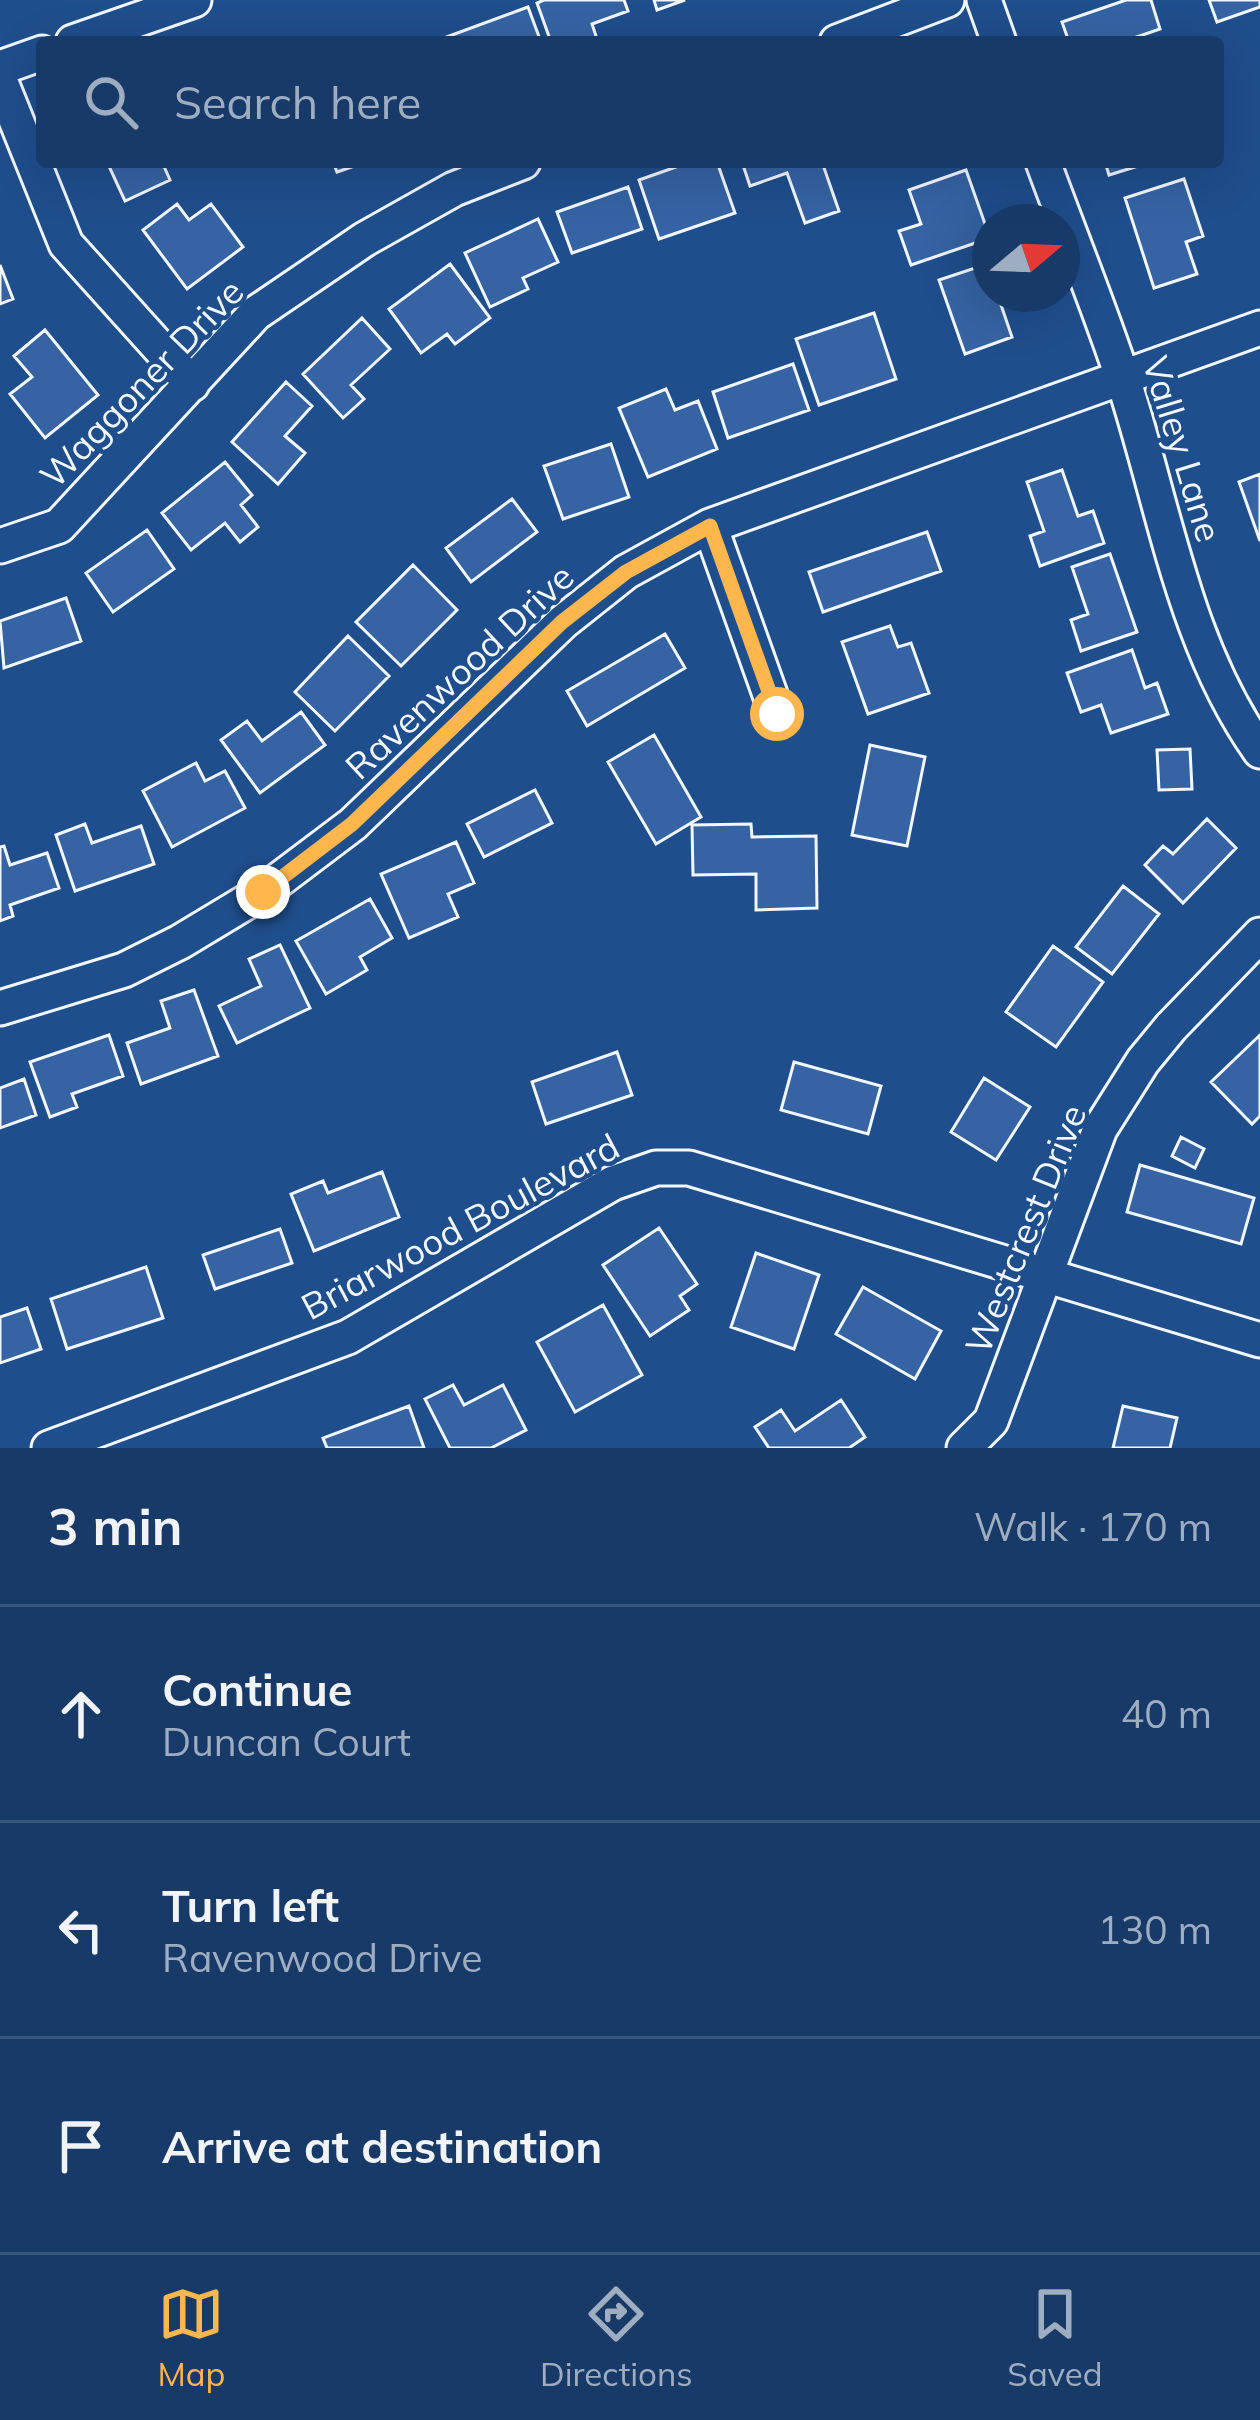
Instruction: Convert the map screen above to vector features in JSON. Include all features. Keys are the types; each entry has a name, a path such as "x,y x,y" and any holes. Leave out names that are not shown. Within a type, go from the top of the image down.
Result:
{"street":[{"path":"90,36 194,0"},
{"path":"853,36 947,0"},
{"path":"984,0 997,36"},
{"path":"0,68 36,55"},
{"path":"0,80 66,244 192,384"},
{"name":"Waggoner Drive","path":"0,545 59,526 256,313 365,238 454,189 508,168"},
{"name":"Valley Lane","path":"1045,168 1122,377 1200,643 1239,722 1260,751"},
{"name":"Ravenwood Drive","path":"0,1008 124,970 263,892 352,824 562,622 626,572 710,526 1260,328"},
{"path":"710,526 777,714"},
{"name":"Westcrest Drive","path":"964,1448 991,1421 1100,1129 1143,1061 1202,992 1260,935"},
{"name":"Briarwood Boulevard","path":"49,1448 348,1337 613,1183 656,1168 688,1168 1260,1340"}],"building":[{"path":"624,0 628,11 592,24 596,36 549,36 537,3"},
{"path":"654,0 685,0 657,10"},
{"path":"1126,0 1151,0 1160,29 1140,36 1067,36 1062,22"},
{"path":"1209,0 1260,0 1260,7 1217,22"},
{"path":"528,7 539,36 449,36"},
{"path":"110,168 165,168 170,180 125,201"},
{"path":"673,168 719,168 735,213 659,239 639,180"},
{"path":"744,168 824,168 839,211 805,223 787,173 750,186"},
{"path":"966,170 978,204 972,204 972,244 911,265 899,231 921,224 909,190"},
{"path":"1184,179 1203,236 1186,242 1197,274 1154,288 1125,198"},
{"path":"628,187 642,229 572,253 557,212"},
{"path":"177,204 189,220 211,204 243,247 187,289 143,230"},
{"path":"538,219 558,262 523,278 528,289 490,307 465,253"},
{"path":"450,264 490,318 455,344 447,334 421,353 389,309"},
{"path":"0,265 13,299 0,304"},
{"path":"972,269 972,312 1003,312 1012,337 965,354 939,280"},
{"path":"874,313 896,379 819,405 796,339"},
{"path":"362,318 390,349 351,385 364,399 343,418 303,374"},
{"path":"45,330 98,395 45,438 10,394 32,377 14,356"},
{"path":"793,364 809,410 728,438 713,392"},
{"path":"286,382 312,406 285,436 305,453 278,484 232,442"},
{"path":"666,389 675,410 698,401 717,449 648,477 619,408"},
{"path":"611,444 629,497 563,519 544,466"},
{"path":"225,462 252,495 241,505 258,527 240,542 225,523 191,550 162,513"},
{"path":"1062,470 1078,516 1093,511 1104,543 1040,566 1030,536 1044,531 1027,482"},
{"path":"1260,474 1260,541 1239,482"},
{"path":"512,499 537,532 471,582 446,548"},
{"path":"147,530 174,569 113,612 86,573"},
{"path":"927,532 941,571 823,612 809,572"},
{"path":"1110,554 1137,632 1081,651 1071,620 1088,614 1072,567"},
{"path":"413,565 457,610 401,666 356,622"},
{"path":"66,598 81,641 4,668 0,621"},
{"path":"890,626 898,647 911,643 929,693 868,714 842,642"},
{"path":"665,634 685,668 587,726 567,691"},
{"path":"348,636 389,676 335,731 295,692"},
{"path":"1132,650 1145,688 1157,683 1168,714 1111,733 1101,705 1081,712 1067,673"},
{"path":"301,712 325,745 260,793 221,740 247,721 262,741"},
{"path":"654,735 701,817 656,844 608,762"},
{"path":"870,745 925,757 907,846 852,835"},
{"path":"1190,749 1192,789 1159,790 1157,750"},
{"path":"196,763 205,781 225,771 245,808 172,847 143,791"},
{"path":"535,790 552,823 484,857 467,824"},
{"path":"1207,819 1236,848 1183,903 1145,865 1163,846 1173,854"},
{"path":"85,824 92,843 141,826 154,864 75,891 56,835"},
{"path":"751,824 752,837 816,836 817,908 756,910 756,874 693,875 692,825"},
{"path":"456,842 474,883 448,894 458,917 409,938 381,874"},
{"path":"4,846 10,865 47,853 59,888 10,905 13,916 0,921 0,847"},
{"path":"1123,886 1159,914 1112,974 1076,947"},
{"path":"370,899 392,938 360,957 367,970 326,994 296,941"},
{"path":"280,945 310,1008 237,1043 219,1006 261,986 249,959"},
{"path":"1053,946 1103,982 1056,1047 1006,1012"},
{"path":"194,990 218,1056 141,1084 127,1043 170,1028 161,1001"},
{"path":"109,1035 123,1076 72,1094 77,1107 50,1117 30,1062"},
{"path":"1260,1035 1260,1116 1252,1124 1211,1082"},
{"path":"617,1052 632,1095 546,1124 532,1082"},
{"path":"794,1062 881,1086 868,1134 781,1110"},
{"path":"984,1078 1030,1107 996,1160 951,1132"},
{"path":"24,1079 36,1115 0,1128 0,1088"},
{"path":"1181,1137 1204,1149 1195,1168 1172,1156"},
{"path":"1140,1165 1254,1198 1241,1244 1127,1212"},
{"path":"382,1172 399,1217 314,1251 291,1194 323,1181 328,1193"},
{"path":"659,1228 697,1284 680,1296 689,1310 650,1336 603,1265"},
{"path":"280,1229 292,1263 215,1289 203,1255"},
{"path":"756,1253 819,1275 794,1349 731,1327"},
{"path":"146,1267 163,1318 67,1349 51,1299"},
{"path":"863,1287 941,1331 915,1379 836,1334"},
{"path":"603,1305 642,1375 575,1412 537,1342"},
{"path":"27,1308 41,1349 0,1363 0,1317"},
{"path":"453,1385 464,1405 503,1385 526,1430 491,1448 450,1448 425,1399"},
{"path":"841,1400 865,1437 849,1448 769,1448 755,1427 781,1410 795,1431"},
{"path":"409,1406 424,1448 327,1448 323,1438"},
{"path":"1123,1406 1177,1418 1170,1448 1113,1448"}],"route":[{"path":"263,892 352,824 562,622 626,572 710,526 777,714"}]}
